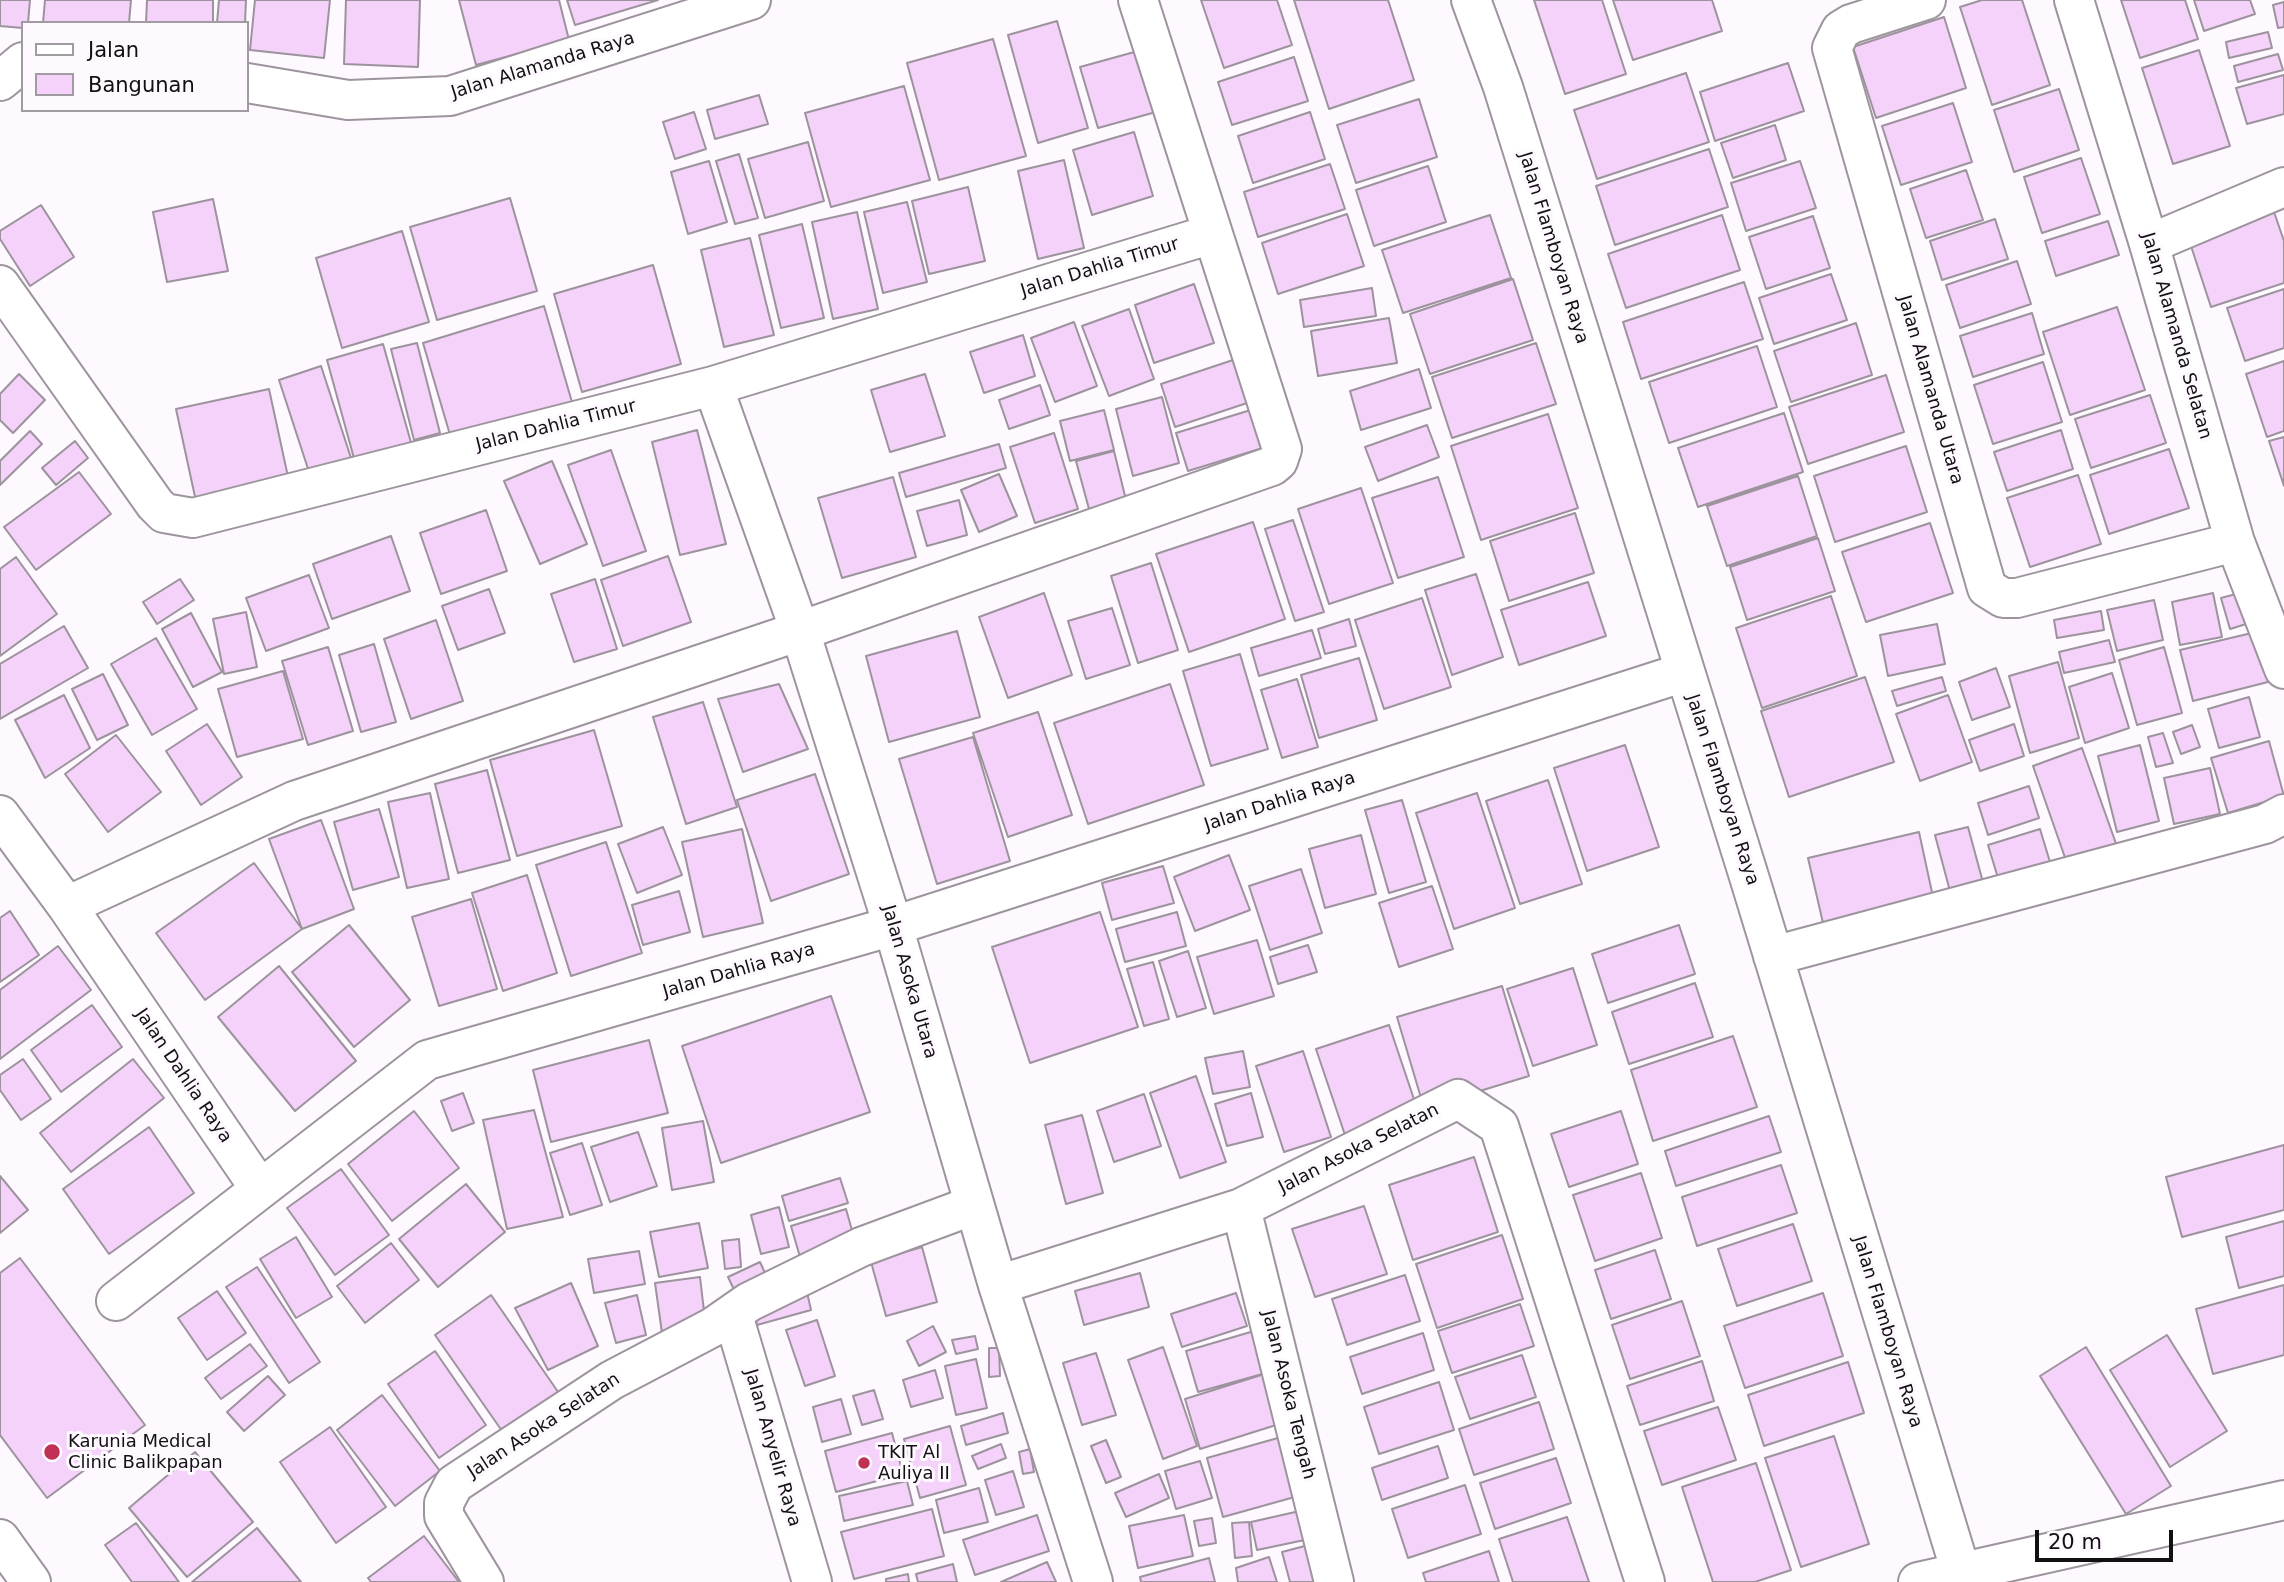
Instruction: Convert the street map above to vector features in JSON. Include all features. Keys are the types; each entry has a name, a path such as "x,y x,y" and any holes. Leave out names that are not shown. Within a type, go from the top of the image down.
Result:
{"street":[{"name":"Jalan Alamanda Raya","path":"248,83 348,100 450,96 751,0"},
{"path":"67,906 294,801 800,631 1272,466 1278,461 1282,449 1138,0"},
{"name":"Jalan Flamboyan Raya","path":"1471,0 1503,87 1962,1576"},
{"name":"Jalan Alamanda Utara","path":"1926,0 1851,24 1842,30 1832,48 1987,588 2003,598 2017,598 2235,541"},
{"name":"Jalan Alamanda Selatan","path":"2074,0 2149,244 2235,541 2284,669"},
{"path":"0,42 21,45"},
{"path":"0,81 21,64"},
{"path":"2149,244 2284,187"},
{"name":"Jalan Dahlia Timur","path":"0,285 155,504 164,513 186,517 207,515 713,386 1212,234"},
{"name":"Jalan Asoka Utara","path":"713,386 800,631 893,926 998,1285 1093,1582"},
{"name":"Jalan Dahlia Raya","path":"0,815 67,906 260,1189 427,1060 893,926 1685,672"},
{"path":"1773,956 2283,816"},
{"name":"Jalan Asoka Selatan","path":"998,1285 1241,1208 1458,1100 1499,1126 1645,1582"},
{"path":"116,1301 260,1189"},
{"name":"Jalan Asoka Selatan","path":"484,1582 444,1516 444,1503 454,1484 612,1380 733,1315 749,1302 861,1247 974,1205"},
{"name":"Jalan Asoka Tengah","path":"1241,1208 1334,1582"},
{"name":"Jalan Anyelir Raya","path":"733,1315 812,1582"},
{"path":"1918,1582 1962,1576 2284,1500"},
{"path":"0,1539 31,1582"}],"building":[{"path":"0,0 30,0 28,21 21,21 21,28 0,26"},
{"path":"45,0 131,0 129,21 43,21"},
{"path":"147,0 213,0 213,21 146,21"},
{"path":"219,0 246,0 245,21 217,21"},
{"path":"255,0 330,0 324,58 250,50"},
{"path":"346,0 420,0 418,67 344,64"},
{"path":"459,0 559,0 569,40 476,65"},
{"path":"567,0 658,0 575,25"},
{"path":"1201,0 1277,0 1292,45 1224,68"},
{"path":"1294,0 1388,0 1414,80 1329,109"},
{"path":"1534,0 1602,0 1626,74 1565,94"},
{"path":"1613,0 1712,0 1722,31 1633,60"},
{"path":"1982,0 2022,0 2050,85 1992,105 1960,7"},
{"path":"2121,0 2185,0 2198,39 2140,58"},
{"path":"2194,0 2250,0 2255,14 2204,31"},
{"path":"2284,2 2284,27 2278,28 2273,5"},
{"path":"1944,17 1966,88 1876,118 1853,47"},
{"path":"1057,21 1088,128 1038,143 1008,35"},
{"path":"2268,32 2272,48 2229,58 2226,42"},
{"path":"993,39 1026,156 939,180 907,63"},
{"path":"2199,50 2230,146 2173,164 2142,68"},
{"path":"1138,51 1156,112 1098,128 1080,67"},
{"path":"2278,54 2283,70 2238,82 2234,66"},
{"path":"1294,57 1308,101 1232,125 1218,82"},
{"path":"1788,63 1804,111 1715,141 1700,92"},
{"path":"1686,73 1709,142 1597,179 1574,110"},
{"path":"2284,75 2284,114 2247,124 2236,88"},
{"path":"904,86 930,180 831,207 805,113"},
{"path":"2059,89 2079,150 2014,172 1994,110"},
{"path":"759,95 768,124 715,139 707,110"},
{"path":"1419,99 1437,157 1356,183 1337,125"},
{"path":"1953,103 1972,162 1901,185 1882,126"},
{"path":"694,112 706,149 675,159 663,122"},
{"path":"1310,112 1325,159 1253,183 1238,136"},
{"path":"1775,125 1786,160 1733,178 1721,143"},
{"path":"1134,132 1153,196 1092,215 1073,150"},
{"path":"808,142 824,201 765,218 748,159"},
{"path":"1709,149 1728,207 1615,245 1596,186"},
{"path":"739,154 758,218 735,224 716,161"},
{"path":"2081,158 2100,214 2042,233 2024,177"},
{"path":"1064,160 1084,248 1038,259 1018,171"},
{"path":"709,161 727,222 688,234 671,172"},
{"path":"1800,161 1816,208 1746,231 1731,183"},
{"path":"1330,164 1345,209 1258,237 1244,192"},
{"path":"1428,166 1446,222 1374,246 1356,190"},
{"path":"1966,170 1983,220 1926,238 1910,189"},
{"path":"968,187 985,261 929,274 912,201"},
{"path":"510,198 537,291 437,320 410,227"},
{"path":"213,199 228,271 167,282 153,212"},
{"path":"907,202 927,282 883,293 864,212"},
{"path":"41,205 74,257 30,286 0,239 0,231"},
{"path":"857,212 878,309 833,319 812,222"},
{"path":"2274,212 2284,241 2284,283 2211,307 2189,240"},
{"path":"1347,214 1364,266 1278,294 1262,243"},
{"path":"1490,215 1511,278 1403,313 1382,250"},
{"path":"1722,215 1740,270 1626,308 1608,254"},
{"path":"1813,216 1830,268 1766,289 1749,237"},
{"path":"1995,219 2008,259 1942,280 1930,241"},
{"path":"2108,221 2119,255 2056,276 2045,241"},
{"path":"802,224 824,318 781,328 759,235"},
{"path":"402,231 429,322 342,348 316,258"},
{"path":"750,238 774,335 724,347 701,250"},
{"path":"2017,261 2031,304 1960,328 1946,285"},
{"path":"653,265 681,364 582,392 554,294"},
{"path":"1831,274 1847,320 1774,344 1759,298"},
{"path":"1513,279 1533,340 1430,374 1410,314"},
{"path":"1744,282 1763,339 1641,379 1623,322"},
{"path":"1194,284 1214,343 1154,363 1135,305"},
{"path":"1372,288 1376,316 1304,327 1300,300"},
{"path":"2284,289 2284,348 2245,361 2227,308"},
{"path":"544,306 574,409 453,445 423,343"},
{"path":"2117,307 2145,390 2070,415 2043,332"},
{"path":"1129,309 1154,379 1109,396 1082,326"},
{"path":"2032,313 2044,354 1973,377 1960,336"},
{"path":"1389,318 1397,363 1318,376 1311,331"},
{"path":"1074,322 1097,386 1055,402 1031,338"},
{"path":"1856,323 1872,375 1791,402 1774,351"},
{"path":"1023,335 1035,376 984,393 970,352"},
{"path":"417,343 440,433 414,440 391,349"},
{"path":"1536,343 1556,404 1452,438 1432,377"},
{"path":"383,344 412,446 355,462 327,360"},
{"path":"1757,346 1777,407 1669,443 1649,382"},
{"path":"1236,359 1250,402 1175,427 1161,384"},
{"path":"2284,361 2284,431 2267,437 2246,374"},
{"path":"2043,362 2062,422 1993,444 1974,385"},
{"path":"321,366 353,464 311,478 279,380"},
{"path":"1419,369 1431,408 1361,430 1350,391"},
{"path":"19,374 45,400 13,433 0,420 0,394"},
{"path":"925,374 945,436 890,452 871,390"},
{"path":"1886,375 1904,432 1808,464 1789,407"},
{"path":"1040,385 1050,415 1009,429 999,400"},
{"path":"269,389 290,486 197,506 176,409"},
{"path":"2150,395 2166,443 2091,468 2075,419"},
{"path":"1162,397 1179,463 1133,476 1116,409"},
{"path":"1254,409 1266,447 1188,471 1176,433"},
{"path":"1104,410 1114,450 1070,461 1060,421"},
{"path":"1784,413 1803,472 1698,507 1678,448"},
{"path":"1548,414 1578,508 1481,540 1451,446"},
{"path":"1427,425 1439,457 1378,481 1365,447"},
{"path":"697,430 726,544 680,555 652,442"},
{"path":"2061,430 2073,469 2007,491 1994,452"},
{"path":"30,431 42,444 0,485 0,461"},
{"path":"1054,433 1078,509 1035,523 1010,447"},
{"path":"2284,437 2284,486 2269,441"},
{"path":"75,441 88,458 56,485 42,468"},
{"path":"999,444 1006,468 906,497 899,473"},
{"path":"1906,446 1927,512 1835,542 1814,476"},
{"path":"2169,449 2189,508 2109,534 2090,475"},
{"path":"611,450 646,551 603,566 568,465"},
{"path":"1114,451 1126,500 1089,509 1076,461"},
{"path":"552,461 587,544 540,564 504,481"},
{"path":"79,472 111,514 36,570 4,527"},
{"path":"999,474 1017,516 979,532 961,490"},
{"path":"2078,475 2101,544 2030,567 2007,498"},
{"path":"1798,476 1817,536 1727,566 1707,506"},
{"path":"893,477 916,557 842,578 818,498"},
{"path":"1438,477 1464,557 1398,578 1372,498"},
{"path":"1361,488 1393,583 1329,604 1298,509"},
{"path":"959,500 967,535 927,546 917,511"},
{"path":"486,510 507,571 441,594 420,533"},
{"path":"1575,513 1594,573 1509,601 1490,541"},
{"path":"1293,520 1324,612 1295,621 1265,529"},
{"path":"1253,522 1285,619 1189,652 1156,554"},
{"path":"1930,523 1953,593 1866,622 1842,552"},
{"path":"391,536 410,591 332,619 313,564"},
{"path":"1818,538 1835,591 1747,620 1730,567"},
{"path":"668,556 691,622 623,646 601,580"},
{"path":"16,557 57,614 0,656 0,569"},
{"path":"1151,563 1178,650 1138,663 1111,576"},
{"path":"1476,574 1503,657 1452,675 1425,590"},
{"path":"309,575 329,628 266,651 246,598"},
{"path":"180,579 194,600 157,624 143,602"},
{"path":"595,579 617,649 574,662 551,594"},
{"path":"1588,582 1606,636 1519,665 1501,610"},
{"path":"489,589 505,633 458,650 442,606"},
{"path":"2247,591 2256,621 2230,629 2221,598"},
{"path":"1044,593 1072,675 1008,698 979,617"},
{"path":"2213,593 2222,637 2180,645 2172,602"},
{"path":"1831,596 1857,676 1762,708 1736,628"},
{"path":"1422,598 1451,687 1384,709 1355,620"},
{"path":"2154,600 2163,640 2117,651 2107,610"},
{"path":"1112,608 1130,665 1086,679 1068,621"},
{"path":"2101,611 2104,630 2057,638 2054,620"},
{"path":"246,612 257,667 224,674 213,619"},
{"path":"191,613 222,672 193,687 162,629"},
{"path":"1349,619 1356,646 1325,654 1318,629"},
{"path":"436,620 463,701 411,719 384,639"},
{"path":"1937,624 1945,664 1888,676 1880,635"},
{"path":"64,626 88,668 0,719 0,664"},
{"path":"1312,630 1321,658 1259,676 1251,648"},
{"path":"957,631 980,717 889,742 866,656"},
{"path":"2256,632 2268,682 2193,701 2180,650"},
{"path":"156,638 197,709 152,735 111,664"},
{"path":"2109,640 2115,662 2064,673 2059,652"},
{"path":"374,644 396,722 361,732 339,655"},
{"path":"328,647 353,731 308,745 282,661"},
{"path":"2164,647 2182,713 2137,725 2119,660"},
{"path":"1240,654 1268,749 1211,766 1183,671"},
{"path":"1359,658 1377,720 1319,738 1301,675"},
{"path":"2058,662 2079,738 2030,753 2009,676"},
{"path":"1996,668 2010,707 1972,720 1959,682"},
{"path":"283,671 303,739 237,757 218,689"},
{"path":"2112,673 2129,728 2085,743 2069,687"},
{"path":"103,674 128,725 97,740 72,689"},
{"path":"1865,677 1894,762 1789,797 1761,711"},
{"path":"1942,677 1946,691 1897,706 1892,691"},
{"path":"1297,679 1318,747 1282,758 1261,690"},
{"path":"779,684 808,749 743,772 718,699"},
{"path":"1170,684 1204,785 1088,824 1054,723"},
{"path":"64,695 90,748 45,778 15,720"},
{"path":"1948,695 1972,762 1920,781 1896,714"},
{"path":"2249,697 2260,737 2219,748 2208,709"},
{"path":"703,702 737,807 686,824 653,717"},
{"path":"1038,712 1072,815 1008,837 973,733"},
{"path":"207,724 242,777 201,805 166,751"},
{"path":"2014,724 2024,756 1980,771 1969,740"},
{"path":"2192,725 2200,747 2181,754 2173,732"},
{"path":"594,730 622,826 517,856 490,760"},
{"path":"2163,733 2173,763 2156,767 2148,737"},
{"path":"116,735 161,792 108,832 65,774"},
{"path":"973,737 1010,861 937,884 899,759"},
{"path":"2269,741 2284,796 2228,813 2211,758"},
{"path":"1625,745 1659,847 1587,871 1554,768"},
{"path":"2140,745 2159,821 2117,832 2098,756"},
{"path":"2082,748 2119,852 2069,869 2033,766"},
{"path":"2210,768 2220,814 2174,824 2164,778"},
{"path":"487,770 510,860 458,873 435,784"},
{"path":"815,774 849,874 771,901 737,800"},
{"path":"1548,780 1582,884 1520,904 1486,801"},
{"path":"2029,786 2039,818 1988,835 1978,803"},
{"path":"430,793 449,879 407,888 388,802"},
{"path":"1477,793 1515,908 1454,929 1416,813"},
{"path":"1402,800 1426,882 1389,893 1365,810"},
{"path":"379,809 399,877 353,890 334,822"},
{"path":"321,820 354,909 302,929 269,839"},
{"path":"663,827 682,875 637,893 618,844"},
{"path":"1968,827 1984,886 1951,895 1935,835"},
{"path":"742,829 763,923 703,937 682,842"},
{"path":"2040,829 2053,872 2001,888 1988,845"},
{"path":"1919,832 1933,897 1823,923 1808,858"},
{"path":"1361,835 1376,894 1325,908 1309,849"},
{"path":"606,842 642,953 571,976 536,865"},
{"path":"1229,855 1250,910 1195,931 1174,877"},
{"path":"254,863 302,929 205,1000 156,933"},
{"path":"1163,866 1174,903 1112,920 1102,883"},
{"path":"1301,869 1322,933 1270,950 1249,886"},
{"path":"527,875 557,973 503,991 472,893"},
{"path":"1432,886 1453,949 1399,967 1379,903"},
{"path":"679,891 690,932 643,945 632,905"},
{"path":"471,899 497,989 439,1006 412,917"},
{"path":"10,911 39,955 0,982 0,918"},
{"path":"1100,912 1138,1027 1030,1063 992,947"},
{"path":"1177,912 1186,946 1125,962 1116,929"},
{"path":"349,925 410,1000 354,1047 292,972"},
{"path":"1679,925 1695,974 1608,1003 1592,954"},
{"path":"1257,940 1274,996 1214,1014 1197,957"},
{"path":"1308,945 1317,972 1278,984 1270,957"},
{"path":"58,946 91,990 0,1059 0,990"},
{"path":"1188,951 1206,1008 1177,1017 1159,961"},
{"path":"1153,962 1169,1019 1144,1026 1127,969"},
{"path":"279,966 356,1061 295,1111 218,1017"},
{"path":"1573,968 1597,1045 1533,1066 1507,989"},
{"path":"1695,983 1713,1037 1629,1064 1612,1012"},
{"path":"1502,986 1529,1076 1424,1108 1397,1017"},
{"path":"831,996 870,1112 721,1163 682,1046"},
{"path":"92,1005 122,1047 61,1092 31,1050"},
{"path":"1389,1025 1419,1114 1346,1138 1316,1049"},
{"path":"1733,1036 1757,1107 1653,1141 1631,1070"},
{"path":"649,1040 668,1113 551,1142 533,1070"},
{"path":"1243,1051 1250,1087 1213,1094 1205,1058"},
{"path":"1303,1051 1331,1137 1284,1152 1256,1066"},
{"path":"23,1059 51,1099 21,1120 0,1090 0,1075"},
{"path":"133,1059 164,1098 71,1172 40,1133"},
{"path":"1196,1076 1226,1162 1180,1178 1150,1093"},
{"path":"463,1093 474,1123 452,1131 441,1101"},
{"path":"1251,1093 1263,1137 1227,1146 1215,1104"},
{"path":"1144,1094 1161,1146 1114,1162 1097,1111"},
{"path":"534,1110 563,1217 507,1229 483,1120"},
{"path":"414,1111 459,1168 392,1221 348,1164"},
{"path":"1621,1111 1638,1164 1569,1187 1551,1134"},
{"path":"1082,1115 1103,1193 1066,1204 1045,1125"},
{"path":"1769,1116 1781,1152 1676,1186 1665,1151"},
{"path":"703,1121 714,1182 672,1190 662,1128"},
{"path":"149,1127 194,1193 109,1254 63,1189"},
{"path":"638,1132 657,1186 610,1202 591,1147"},
{"path":"582,1143 602,1205 570,1215 550,1153"},
{"path":"2284,1145 2284,1210 2182,1237 2166,1177"},
{"path":"1474,1157 1498,1232 1413,1260 1389,1185"},
{"path":"1781,1165 1797,1213 1697,1246 1682,1197"},
{"path":"341,1169 389,1235 335,1275 287,1208"},
{"path":"1641,1173 1662,1238 1595,1261 1573,1195"},
{"path":"0,1176 28,1210 0,1233"},
{"path":"840,1178 848,1203 789,1221 782,1196"},
{"path":"466,1184 505,1232 438,1287 399,1239"},
{"path":"1364,1206 1387,1274 1315,1297 1292,1229"},
{"path":"779,1207 789,1247 761,1254 751,1215"},
{"path":"846,1209 857,1248 802,1264 791,1226"},
{"path":"2284,1221 2284,1276 2239,1288 2226,1237"},
{"path":"699,1223 708,1268 659,1277 650,1232"},
{"path":"1793,1224 1812,1281 1737,1306 1718,1249"},
{"path":"1502,1235 1523,1299 1437,1328 1416,1264"},
{"path":"296,1237 332,1297 296,1318 260,1259"},
{"path":"739,1239 741,1267 725,1269 722,1241"},
{"path":"391,1243 419,1280 365,1323 337,1286"},
{"path":"922,1247 937,1302 886,1316 871,1262"},
{"path":"1655,1250 1671,1299 1611,1319 1595,1270"},
{"path":"639,1251 645,1284 594,1293 588,1259"},
{"path":"20,1258 145,1425 47,1498 0,1435 0,1273"},
{"path":"760,1262 770,1284 738,1298 728,1277"},
{"path":"257,1267 320,1362 289,1383 226,1287"},
{"path":"1140,1273 1149,1307 1084,1325 1075,1291"},
{"path":"1405,1275 1420,1321 1347,1345 1332,1299"},
{"path":"700,1277 706,1328 662,1333 655,1283"},
{"path":"571,1283 598,1346 548,1370 515,1308"},
{"path":"2284,1285 2284,1355 2213,1374 2196,1309"},
{"path":"806,1288 811,1310 757,1325 752,1303"},
{"path":"217,1291 246,1333 207,1360 178,1318"},
{"path":"1236,1293 1247,1326 1182,1347 1171,1314"},
{"path":"1823,1293 1843,1356 1745,1388 1724,1326"},
{"path":"491,1295 563,1399 507,1438 435,1335"},
{"path":"637,1295 646,1335 616,1343 605,1303"},
{"path":"1682,1301 1700,1356 1630,1379 1612,1325"},
{"path":"1520,1304 1534,1346 1452,1373 1438,1331"},
{"path":"817,1320 835,1376 805,1386 786,1330"},
{"path":"933,1326 946,1352 919,1366 907,1341"},
{"path":"1254,1331 1266,1373 1198,1392 1186,1351"},
{"path":"1423,1333 1434,1370 1362,1394 1350,1357"},
{"path":"2167,1335 2227,1431 2170,1467 2110,1370"},
{"path":"975,1336 978,1349 956,1354 952,1340"},
{"path":"250,1344 267,1366 221,1399 205,1378"},
{"path":"1163,1347 1197,1446 1163,1459 1128,1360"},
{"path":"2086,1347 2171,1486 2126,1514 2040,1376"},
{"path":"989,1348 999,1348 1000,1376 989,1377"},
{"path":"435,1351 486,1425 439,1458 388,1384"},
{"path":"1096,1353 1116,1415 1082,1425 1063,1363"},
{"path":"1522,1355 1536,1397 1470,1419 1455,1377"},
{"path":"976,1359 987,1408 956,1415 945,1366"},
{"path":"1702,1361 1714,1401 1640,1425 1627,1386"},
{"path":"1848,1362 1864,1413 1764,1446 1748,1395"},
{"path":"935,1370 943,1398 911,1407 903,1380"},
{"path":"1277,1370 1292,1420 1200,1449 1185,1399"},
{"path":"268,1376 285,1395 244,1431 227,1412"},
{"path":"1439,1382 1454,1430 1379,1454 1364,1407"},
{"path":"874,1390 883,1419 862,1425 853,1396"},
{"path":"382,1395 440,1471 395,1506 337,1430"},
{"path":"841,1399 851,1434 822,1442 813,1407"},
{"path":"1539,1402 1554,1449 1474,1475 1459,1429"},
{"path":"1718,1407 1736,1460 1662,1485 1644,1431"},
{"path":"1003,1413 1008,1433 966,1445 961,1426"},
{"path":"950,1426 966,1485 920,1498 904,1439"},
{"path":"330,1427 386,1507 336,1543 280,1462"},
{"name":"TKIT Al Auliya II","path":"892,1433 903,1474 836,1492 825,1451"},
{"path":"1292,1434 1309,1493 1223,1517 1207,1458"},
{"path":"1834,1436 1869,1544 1801,1567 1765,1458"},
{"path":"1106,1440 1121,1477 1106,1483 1091,1446"},
{"path":"1001,1444 1006,1458 978,1469 972,1456"},
{"path":"1438,1446 1448,1478 1382,1500 1372,1468"},
{"path":"1030,1449 1034,1472 1023,1474 1019,1452"},
{"path":"195,1452 253,1522 187,1577 129,1508"},
{"path":"1556,1458 1571,1503 1495,1529 1480,1483"},
{"path":"1200,1461 1212,1498 1176,1509 1165,1471"},
{"path":"1756,1463 1791,1570 1755,1582 1713,1582 1682,1487"},
{"path":"1013,1471 1024,1507 996,1515 985,1480"},
{"path":"1159,1474 1169,1498 1126,1517 1115,1493"},
{"path":"907,1481 913,1505 844,1521 839,1496"},
{"path":"1465,1485 1481,1534 1408,1558 1392,1509"},
{"path":"979,1488 988,1522 944,1533 936,1500"},
{"path":"1313,1508 1319,1537 1257,1550 1251,1522"},
{"path":"932,1509 944,1556 854,1579 841,1532"},
{"path":"1037,1515 1049,1551 975,1575 963,1540"},
{"path":"1184,1515 1193,1556 1138,1568 1129,1526"},
{"path":"1567,1517 1589,1582 1513,1582 1499,1539"},
{"path":"1212,1518 1216,1543 1199,1546 1194,1521"},
{"path":"1249,1522 1252,1556 1235,1558 1232,1523"},
{"path":"136,1523 179,1582 132,1582 105,1545"},
{"path":"257,1528 301,1582 192,1582"},
{"path":"424,1536 459,1582 371,1582 368,1578"},
{"path":"1320,1542 1331,1582 1290,1582 1282,1552"},
{"path":"1489,1551 1499,1582 1426,1582 1423,1573"},
{"path":"1269,1557 1277,1582 1238,1582 1236,1568"},
{"path":"1209,1558 1215,1582 1141,1582 1140,1577"},
{"path":"1047,1562 1056,1582 1001,1582"},
{"path":"953,1564 957,1582 918,1582 916,1574"},
{"path":"908,1574 909,1582 886,1582 886,1579"}],"place":[{"name":"Karunia Medical Clinic Balikpapan","path":"52,1452"},
{"name":"TKIT Al Auliya II","path":"864,1463"}]}
